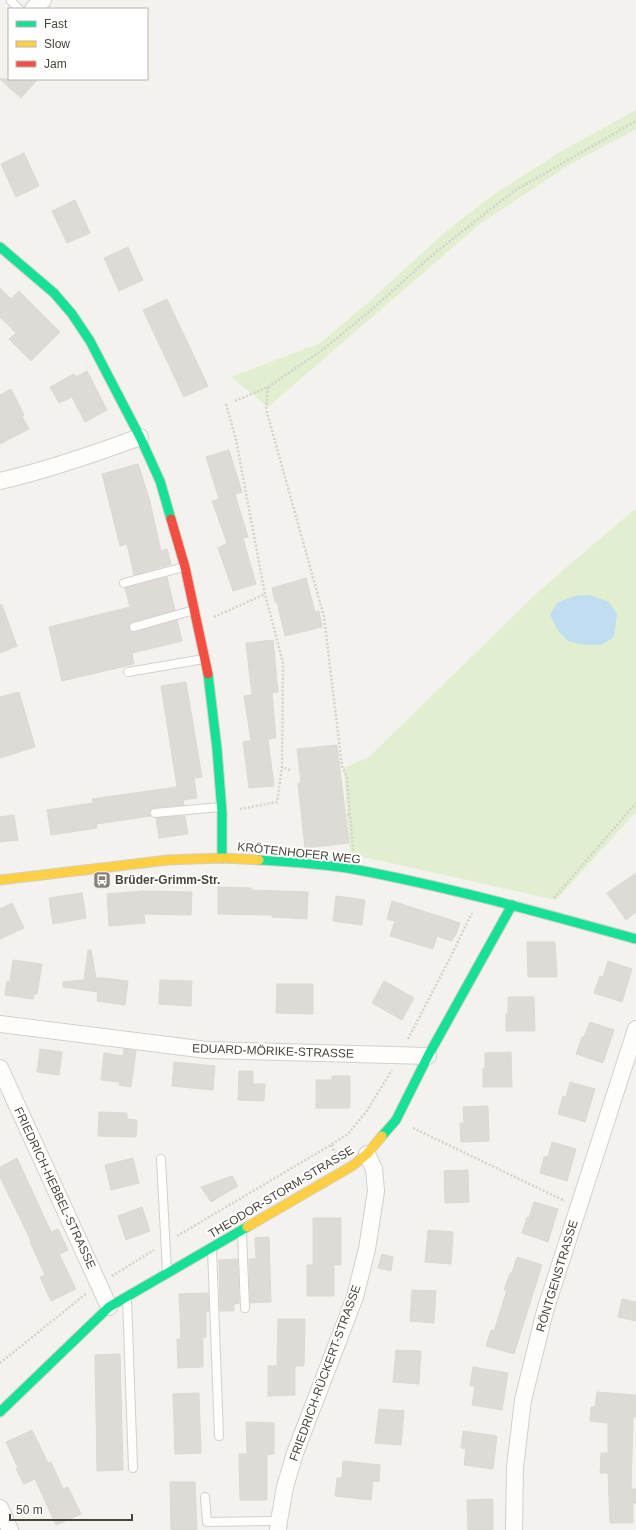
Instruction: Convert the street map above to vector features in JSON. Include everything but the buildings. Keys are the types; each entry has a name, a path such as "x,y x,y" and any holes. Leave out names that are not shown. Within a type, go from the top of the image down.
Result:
{"street":[{"path":"34,8 43,0"},
{"path":"0,247 54,293 72,314 105,367 160,481 185,567 210,686 217,749 221,810 222,858"},
{"path":"0,481 34,474 81,459 140,437"},
{"name":"KRÖTENHOFER WEG","path":"0,880 168,860 222,858 291,862 352,869 479,896 636,939"},
{"name":"THEODOR-STORM-STRASSE","path":"0,1412 109,1307 352,1166 367,1154 396,1120 428,1056 512,905"},
{"name":"EDUARD-MÖRIKE-STRASSE","path":"0,1024 208,1050 428,1056"},
{"name":"RÖNTGENSTRASSE","path":"514,1530 515,1467 523,1400 545,1311 636,1029"},
{"name":"FRIEDRICH-HEBBEL-STRASSE","path":"0,1068 109,1307"},
{"name":"FRIEDRICH-RÜCKERT-STRASSE","path":"278,1525 285,1487 295,1453 355,1297 367,1249 376,1191 374,1169 367,1154"},
{"path":"0,1508 10,1530"}],"lane":[{"path":"10,1 18,8"},
{"path":"124,583 185,567"},
{"path":"134,626 194,610"},
{"path":"128,672 204,659"},
{"path":"155,813 221,810"},
{"path":"161,1159 167,1273"},
{"path":"242,1230 245,1308"},
{"path":"212,1247 219,1436"},
{"path":"126,1297 133,1468"},
{"name":"FRIEDRICH-RÜCKERT-STRASSE","path":"205,1497 206,1522 278,1525"}],"path":[{"path":"235,401 268,387 324,349 371,310 436,252 514,191 636,121"},
{"path":"268,387 266,409 318,602 324,617 341,766 346,778 353,849 352,869"},
{"path":"221,810 277,802 282,767 283,663 265,594 236,440 226,404"},
{"path":"198,624 265,594"},
{"path":"282,767 290,770"},
{"path":"542,913 636,803"},
{"path":"343,816 349,815"},
{"path":"0,1363 99,1284 348,1134 378,1094 400,1056 450,958 479,896"},
{"path":"396,1120 578,1207"}],"green space":[{"path":"636,110 636,129 569,165 481,223 268,407 231,377 320,343 362,308 444,233 493,195 560,152"},
{"path":"636,508 636,812 556,900 350,854 344,768 369,757 540,590"}],"water":[{"path":"589,595 609,602 617,614 614,637 601,645 585,645 568,641 558,631 550,615 557,603 574,596"}],"traffic: fast":[{"path":"0,247 54,293 72,314 90,341 140,437 160,481 171,519"},
{"path":"208,674 217,749 222,812 222,858"},
{"path":"259,860 330,866 389,876 495,901 636,939"},
{"path":"382,1136 396,1120 428,1056 512,905"},
{"path":"0,1412 109,1307 247,1227"}],"traffic: slow":[{"path":"0,880 168,860 222,858 259,860"},
{"path":"247,1227 352,1166 367,1154 382,1136"}],"traffic: jam":[{"path":"171,519 185,567 208,674"}],"place":[{"name":"Brüder-Grimm-Str.","path":"102,880"}]}
